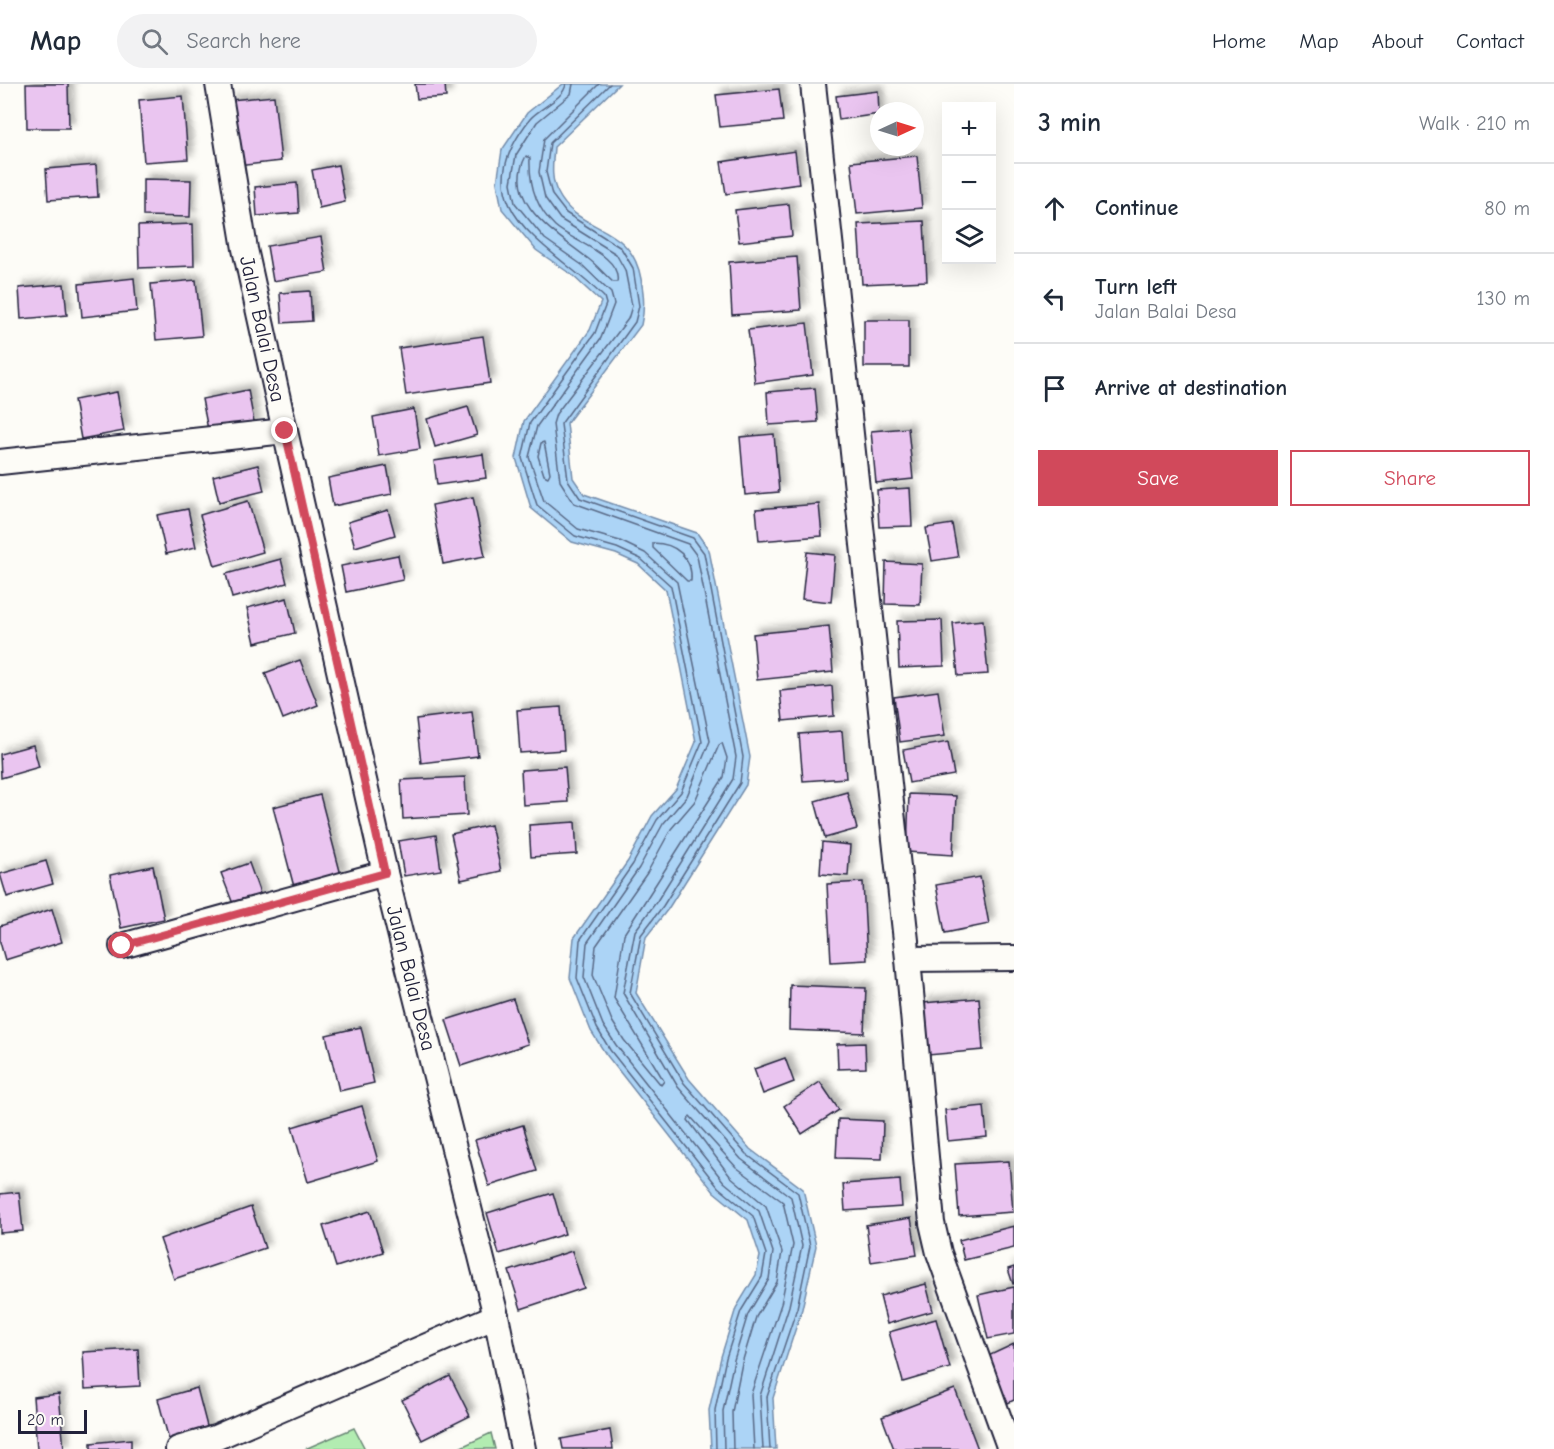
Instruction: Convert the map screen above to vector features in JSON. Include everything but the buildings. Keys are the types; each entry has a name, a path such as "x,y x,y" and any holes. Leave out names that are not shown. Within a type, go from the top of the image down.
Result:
{"street":[{"name":"Jalan Balai Desa","path":"218,84 245,249 285,431 385,873 496,1316 523,1449"},
{"path":"813,84 908,959 934,1238 1010,1449"},
{"path":"0,462 285,431"},
{"path":"122,946 385,873"},
{"path":"908,959 1014,958"},
{"path":"178,1449 215,1438 496,1316"}],"green space":[{"path":"354,1428 365,1449 305,1449"},
{"path":"491,1433 495,1449 457,1449"}],"water":[{"path":"563,84 619,84 554,147 553,176 555,188 567,206 578,216 627,247 641,279 644,302 641,325 567,423 573,478 584,494 697,533 709,550 750,757 746,785 668,909 646,937 636,993 689,1079 750,1149 803,1189 816,1246 802,1309 773,1398 776,1449 711,1449 709,1410 721,1357 736,1308 756,1275 760,1256 748,1220 714,1192 605,1053 591,1031 570,978 574,938 628,861 652,816 676,789 696,742 666,590 638,564 616,554 572,542 531,508 516,458 524,421 590,330 601,302 572,275 536,250 502,209 497,183 502,150 527,113"}],"route":[{"path":"122,946 385,873 285,431"}]}
